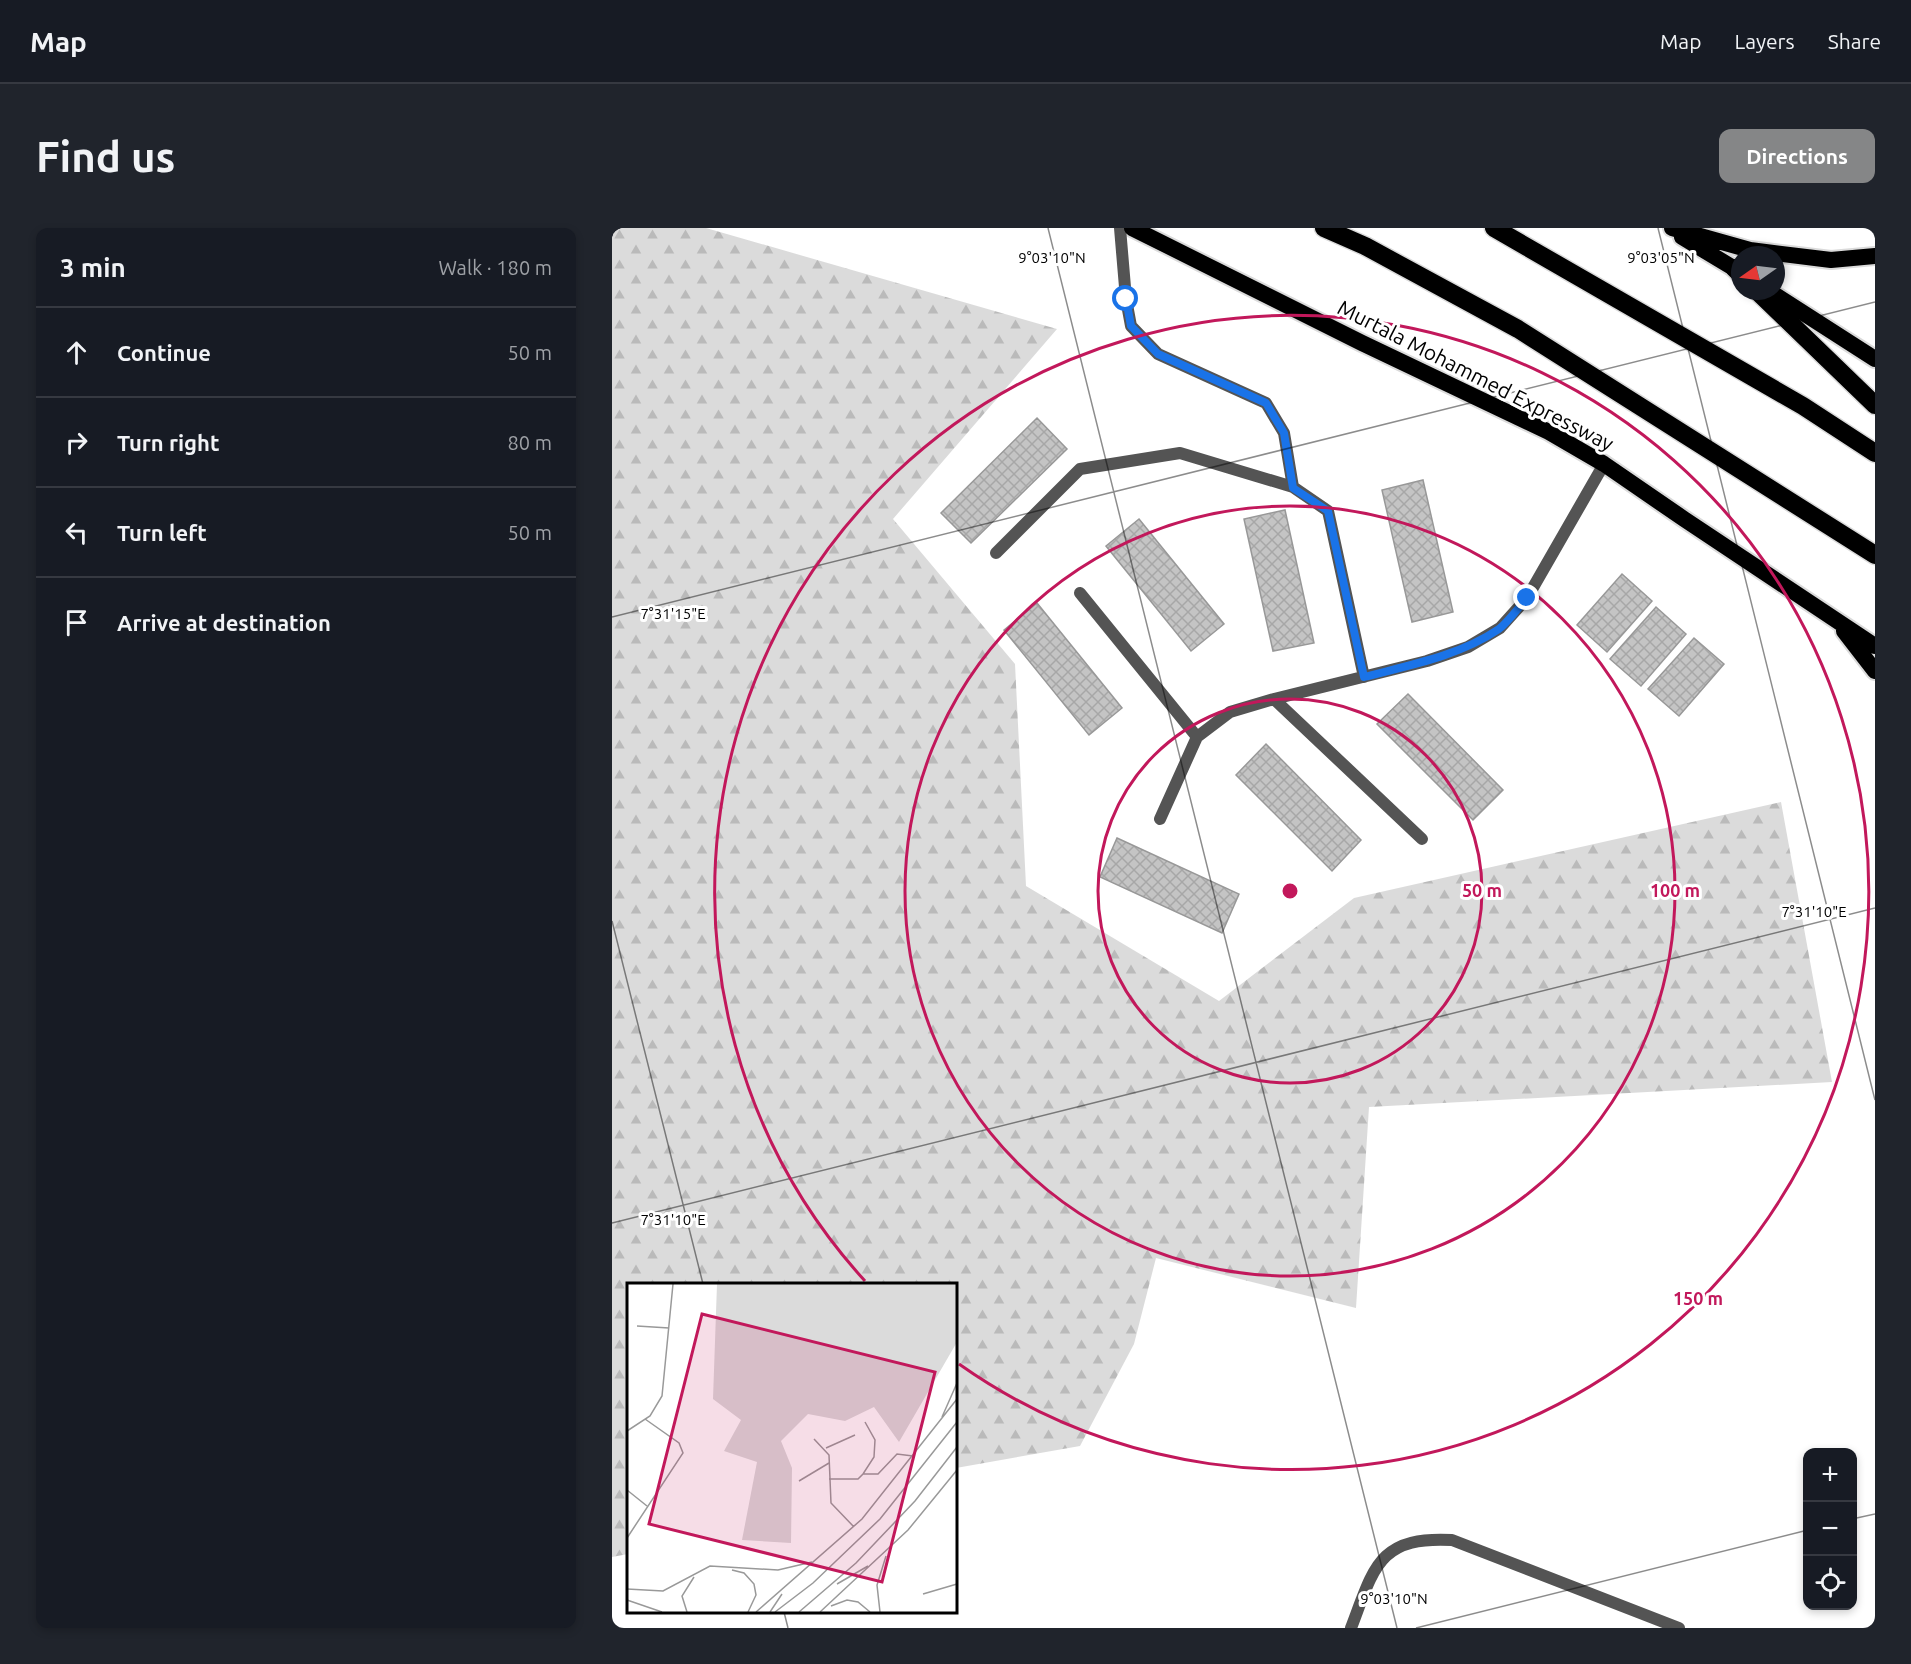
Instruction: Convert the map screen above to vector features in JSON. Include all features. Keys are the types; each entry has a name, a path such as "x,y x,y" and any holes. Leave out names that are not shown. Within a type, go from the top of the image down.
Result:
{"highway":[{"name":"Murtala Mohammed Expressway","path":"1132,228 1362,343 1549,432 1605,464 1692,525 1875,646"},
{"path":"1324,228 1365,246 1518,329 1875,555"},
{"path":"1494,228 1803,406 1875,453"},
{"path":"1667,228 1731,267"},
{"path":"1672,228 1750,250 1831,260 1875,256"},
{"path":"1766,300 1875,405"},
{"path":"1783,300 1875,359"},
{"path":"1834,618 1875,671"}],"street":[{"path":"1120,228 1126,299 1131,326 1158,354 1266,403 1284,433 1293,488"},
{"path":"996,553 1080,469 1180,453 1293,488 1328,511 1364,677"},
{"path":"1161,819 1197,737 1230,712 1427,661 1468,646 1500,628 1527,598 1605,464"},
{"path":"1080,593 1197,737"},
{"path":"1274,699 1422,839"},
{"path":"1351,1628 1372,1574 1386,1554 1407,1544 1426,1539 1452,1540 1679,1628"}],"green space":[{"path":"612,228 706,228 1057,329 893,519 1015,664 1026,886 1219,1001 1354,898 1781,802 1832,1082 1369,1107 1356,1308 1156,1258 1134,1344 1080,1446 957,1468 957,1283 627,1283 627,1554 612,1557"}],"building":[{"path":"1037,418 1067,449 971,543 941,513"},
{"path":"1423,480 1453,612 1412,622 1382,490"},
{"path":"1285,510 1314,643 1273,651 1244,519"},
{"path":"1139,519 1224,624 1191,651 1106,546"},
{"path":"1622,574 1652,601 1607,652 1577,625"},
{"path":"1037,603 1122,708 1089,735 1004,630"},
{"path":"1656,607 1686,634 1641,686 1610,659"},
{"path":"1694,638 1724,664 1679,716 1648,689"},
{"path":"1408,694 1503,790 1473,820 1377,724"},
{"path":"1266,744 1361,840 1332,871 1236,775"},
{"path":"1117,838 1239,894 1222,933 1100,877"}],"route":[{"path":"1126,299 1131,326 1158,354 1266,403 1284,433 1293,488 1328,511 1364,677 1427,661 1468,646 1500,628 1527,598"}]}
